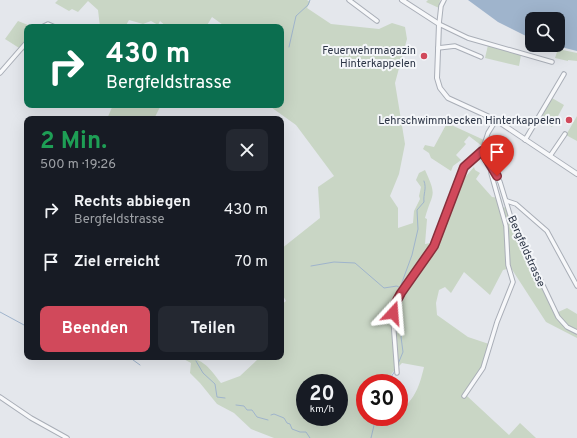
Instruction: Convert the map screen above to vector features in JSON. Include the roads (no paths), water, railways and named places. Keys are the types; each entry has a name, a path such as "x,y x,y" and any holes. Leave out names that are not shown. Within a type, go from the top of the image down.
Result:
{"street":[{"path":"349,0 377,21"},
{"path":"402,0 439,24 468,38 552,62"},
{"path":"444,0 441,6 439,24 437,78 442,91 451,100 496,120 577,174"},
{"path":"0,73 24,45"},
{"path":"438,48 455,46 481,57"},
{"path":"525,140 564,74"},
{"path":"397,373 393,313 395,304 402,291 434,246 464,167 482,151 488,132 496,120"},
{"path":"550,156 565,134"},
{"name":"Bergfeldstrasse","path":"482,151 500,182 511,218 558,318 567,327 577,332"},
{"path":"464,396 484,368 497,322 513,282 508,265 506,226 491,173 492,169"},
{"path":"507,201 516,204 547,231 577,286"},
{"path":"0,397 30,418 67,438"}],"water":[{"path":"468,0 577,0 577,51 565,48 565,12 525,12 525,36 498,22"}],"waterway":[{"path":"289,47 296,16 308,5 310,0"},
{"path":"402,290 401,285 412,255 418,229 417,210 424,202 424,181"},
{"path":"311,266 334,262 355,263 384,288 397,286 400,288"},
{"path":"398,364 403,352 401,337 403,328 399,315 404,293"},
{"path":"0,312 24,325"},
{"path":"133,360 140,365"},
{"path":"196,361 203,373 215,384 217,397 225,398"},
{"path":"236,405 244,406 247,410 252,410 257,417 268,420"},
{"path":"271,415 274,414 284,418 287,423 290,424 292,429 300,432 306,432 310,438"},
{"path":"371,438 374,426"}],"place":[{"name":"Feuerwehrmagazin Hinterkappelen","path":"424,56"},
{"name":"Lehrschwimmbecken Hinterkappelen","path":"569,120"}]}
